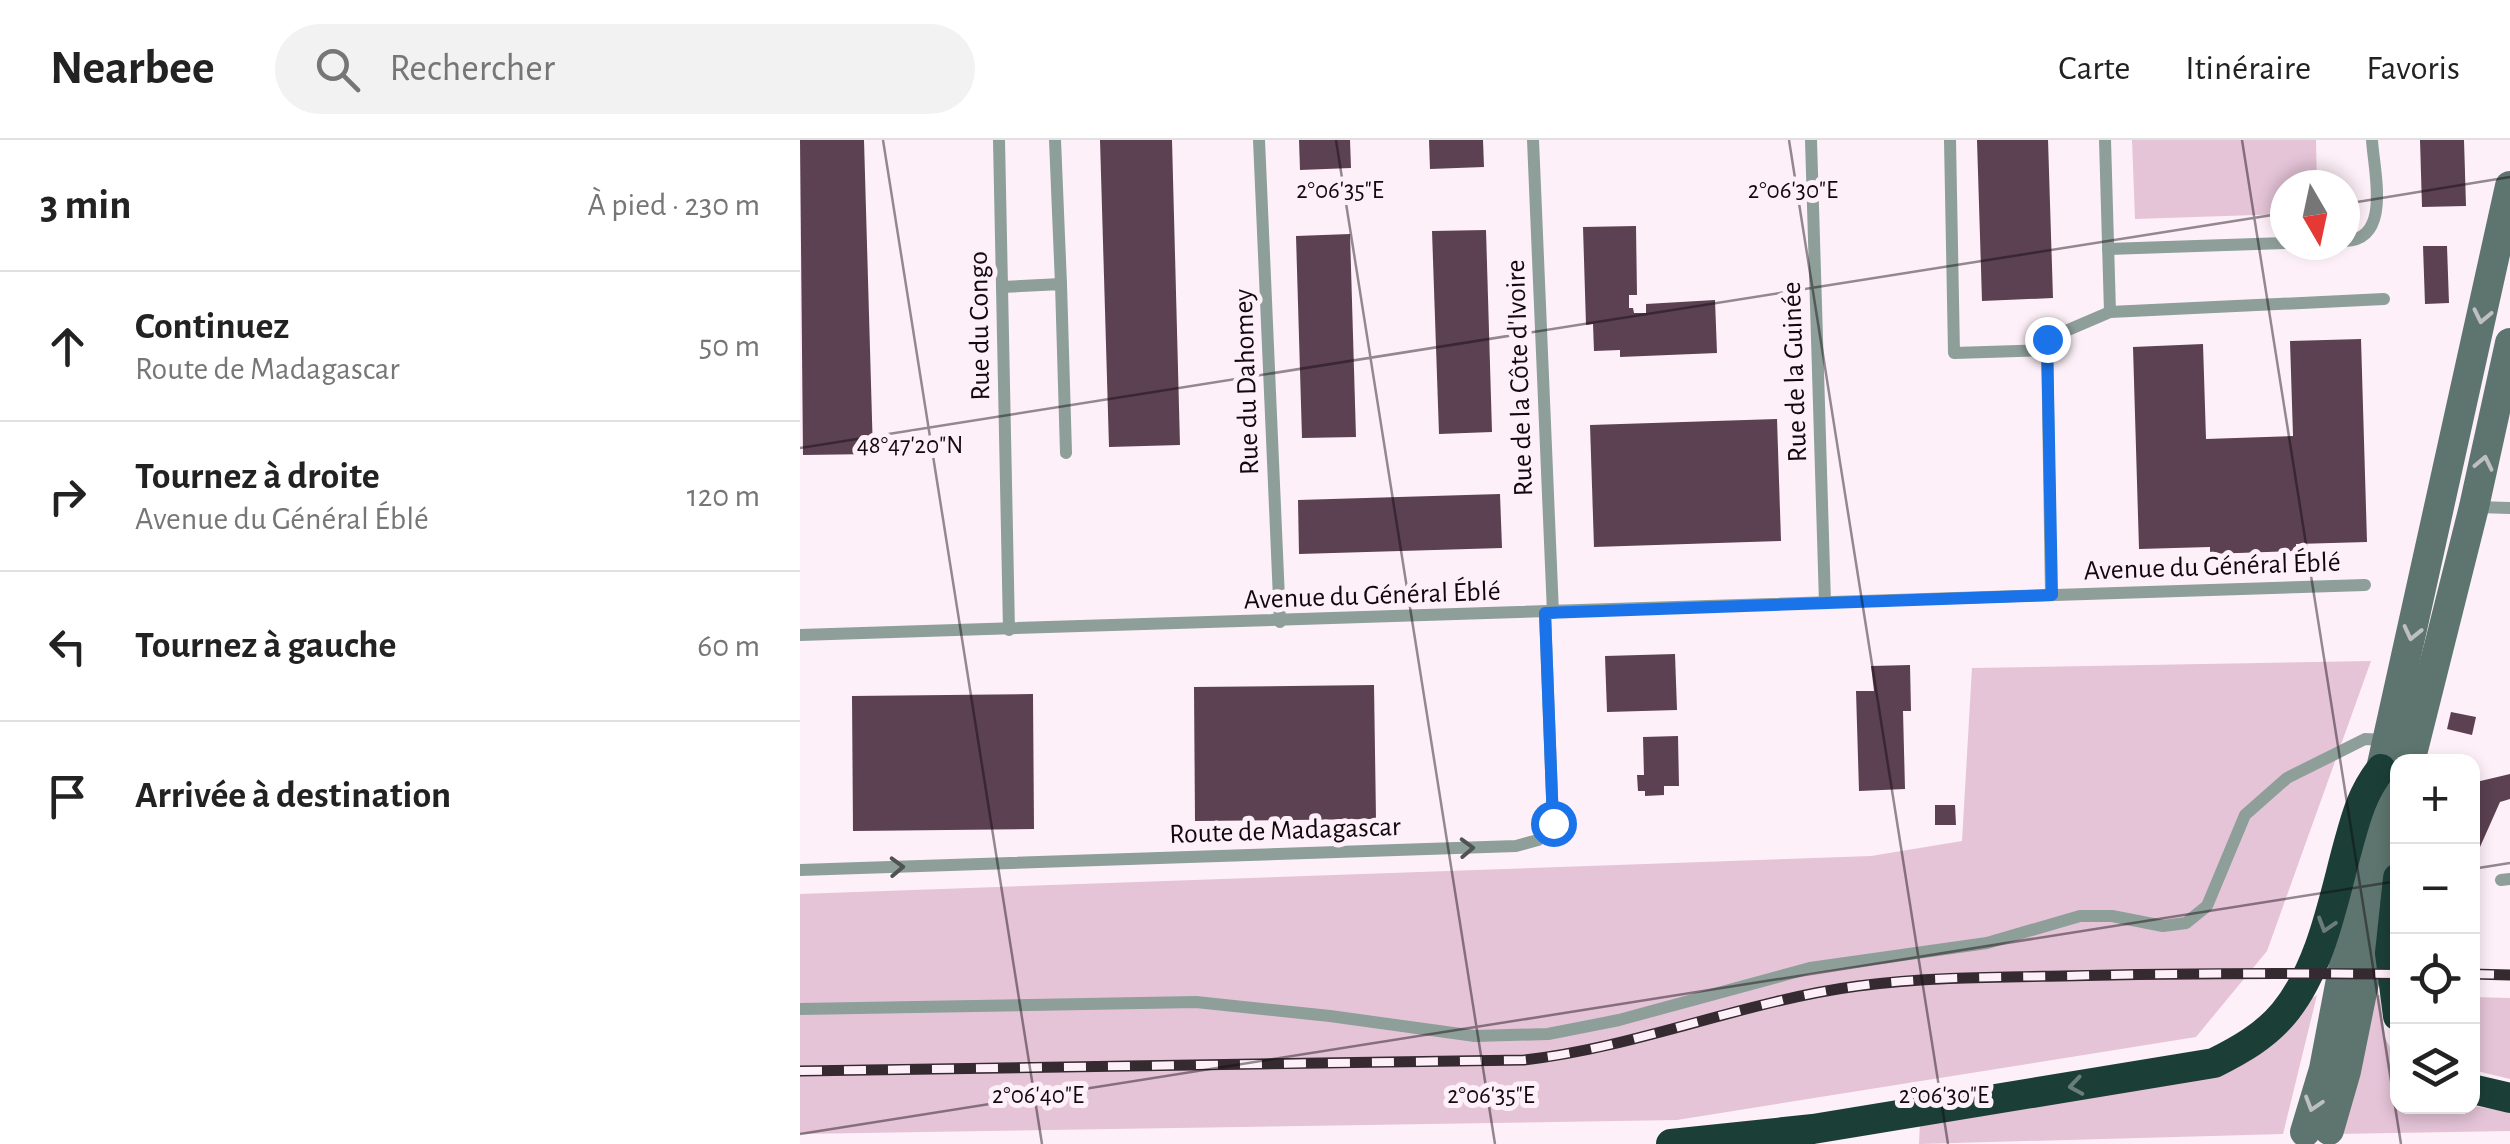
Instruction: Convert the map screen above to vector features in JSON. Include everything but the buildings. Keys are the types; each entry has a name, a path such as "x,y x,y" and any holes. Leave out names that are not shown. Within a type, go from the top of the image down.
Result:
{"highway":[{"path":"1672,1144 1813,1129 2214,1063 2264,1033 2285,1012 2302,984 2326,924 2364,790 2390,760"},
{"path":"2480,1091 2510,1098"}],"main road":[{"path":"2394,754 2510,186"},
{"path":"2394,754 2474,507 2510,343"},
{"path":"2390,771 2324,1068 2317,1131 2346,1071 2392,844"}],"lane":[{"name":"Rue du Congo","path":"999,140 1009,630"},
{"path":"1055,140 1066,452"},
{"name":"Rue du Dahomey","path":"1259,140 1280,622"},
{"name":"Rue de la Côte d'Ivoire","path":"1533,140 1549,613"},
{"name":"Rue de la Guinée","path":"1810,140 1825,602"},
{"path":"1950,140 1954,354 2047,350"},
{"path":"2104,140 2110,312"},
{"path":"2360,237 2368,235 2376,224 2372,140"},
{"path":"2108,249 2270,244"},
{"path":"1002,288 1060,284"},
{"path":"2052,595 2047,339 2110,312 2384,299"},
{"path":"2474,507 2510,508"},
{"name":"Avenue du Général Éblé","path":"800,635 2366,585"},
{"name":"Route de Madagascar","path":"800,870 1516,846 1538,840 1553,823 1549,613"},
{"path":"800,1009 1196,1002 1475,1036 1548,1034 1619,1020 1810,968 1987,943 2080,916 2112,916 2163,926 2186,922 2206,906 2245,816 2287,778 2365,739 2390,755"}],"shaded area":[{"path":"2132,140 2316,140 2317,170 2270,170 2270,214 2135,219"},
{"path":"2371,661 2267,951 2196,1037 1677,1120 800,1134 800,894 1871,856 1962,841 1972,668"},
{"path":"2317,995 2283,1134 1919,1144 1920,1122 2181,1081"},
{"path":"2380,995 2385,1038 2390,1047 2390,1114 2480,1114 2480,1107 2510,1112 2510,1131 2335,1134 2367,996"},
{"path":"2480,997 2510,998 2510,1079 2480,1072"}],"railway":[{"path":"800,1071 1524,1060 1608,1045 1774,1002 1883,983 2105,975 2390,974"},
{"path":"2480,974 2510,975"}],"route":[{"path":"1553,823 1545,613 2052,595 2047,339"}]}
